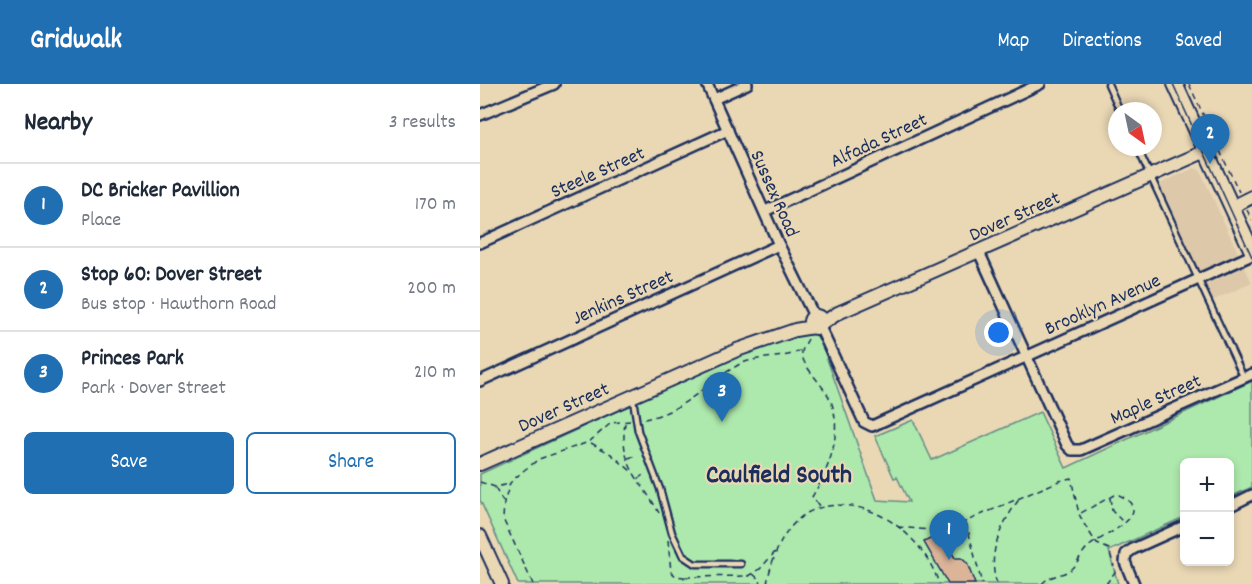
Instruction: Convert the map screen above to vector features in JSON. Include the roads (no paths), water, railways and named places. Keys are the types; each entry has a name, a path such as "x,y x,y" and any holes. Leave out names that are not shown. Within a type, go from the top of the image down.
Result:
{"main road":[{"path":"1175,84 1206,151 1243,201 1252,253"}],"street":[{"path":"480,116 554,84"},
{"name":"Sussex Road","path":"707,84 816,324 867,425"},
{"path":"714,99 747,84"},
{"name":"Alfada Street","path":"765,211 1040,84"},
{"name":"Steele Street","path":"480,243 729,130"},
{"name":"Dover Street","path":"480,464 737,350 816,324 1206,151"},
{"name":"Jenkins Street","path":"480,381 779,245"},
{"path":"979,252 1027,357"},
{"name":"Brooklyn Avenue","path":"867,425 879,423 1027,357 1198,280 1252,253"},
{"name":"Maple Street","path":"1027,357 1067,445 1072,450 1081,450 1248,376"},
{"path":"1234,504 1252,495"},
{"path":"1134,584 1125,562 1129,551 1180,528"},
{"path":"480,536 502,584"}],"lane":[{"path":"1108,84 1116,102"},
{"path":"1141,156 1198,280 1248,376"},
{"path":"633,396 638,431 662,494 672,533 683,556 695,564 741,564"}],"tram line":[{"path":"1173,84 1252,257"}],"place":[{"name":"Stop 60: Dover Street","path":"1210,164"},
{"name":"Princes Park","path":"722,422"},
{"name":"DC Bricker Pavillion","path":"949,560"}],"district":[{"name":"Caulfield South","path":"779,473"}]}
